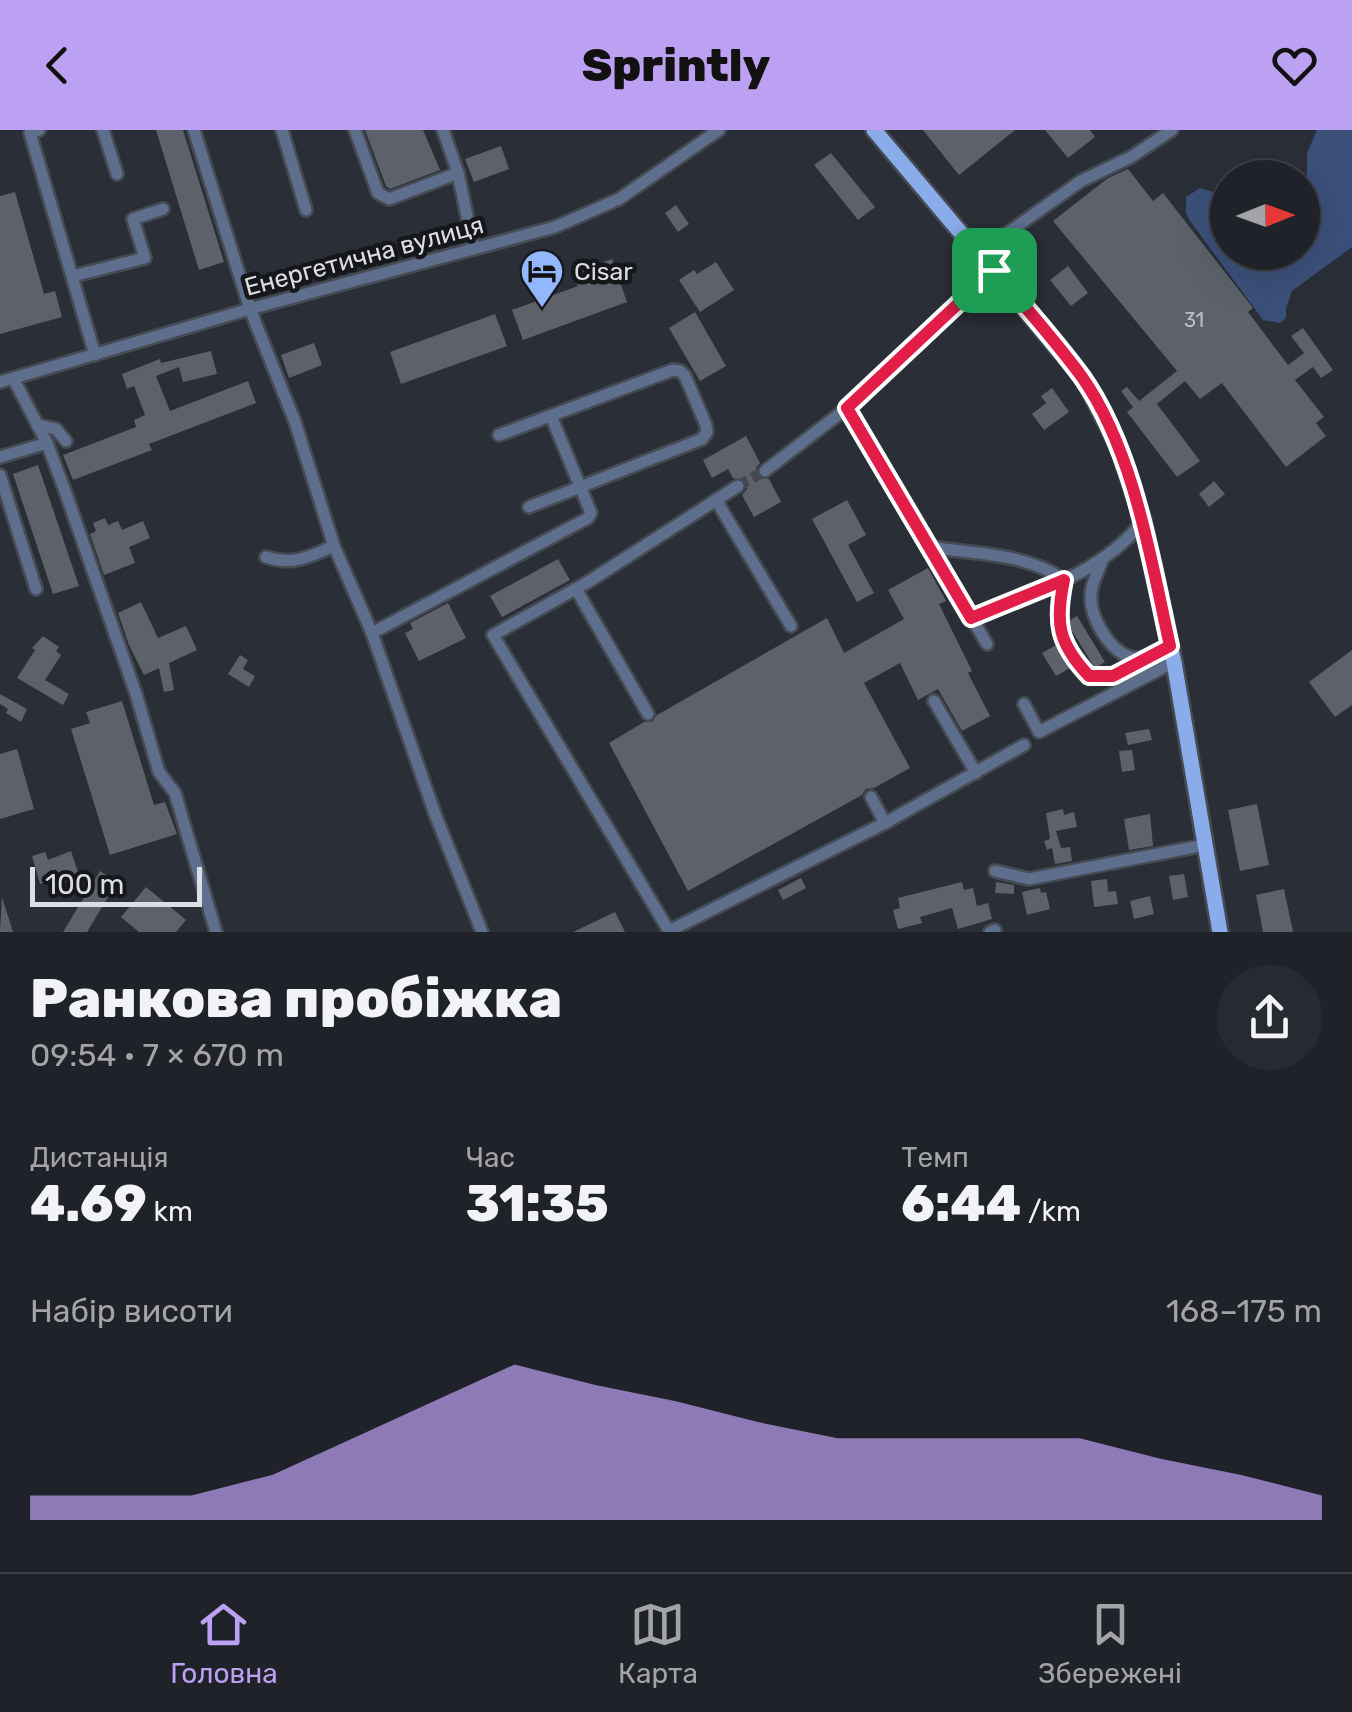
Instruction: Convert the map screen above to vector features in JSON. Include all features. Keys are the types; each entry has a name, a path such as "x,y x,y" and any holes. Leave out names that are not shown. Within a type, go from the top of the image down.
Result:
{"main road":[{"path":"874,130 1084,379 1119,448 1143,521 1172,654 1220,932"},
{"path":"847,408 994,270"}],"street":[{"path":"39,130 30,133 96,355"},
{"path":"103,130 117,174"},
{"path":"194,130 250,310 295,422 334,546 372,633 434,814 482,932"},
{"path":"282,130 306,210"},
{"path":"354,130 378,193 389,199 458,173"},
{"path":"443,130 458,173 474,249"},
{"name":"Енергетична вулиця","path":"0,382 555,227 602,207 719,130"},
{"path":"979,253 1081,181 1131,157 1172,130"},
{"path":"73,276 145,258 133,220 163,209"},
{"path":"499,435 673,370 685,376 706,425 702,439 529,508"},
{"path":"14,378 46,443 160,772 175,793 216,932"},
{"path":"765,472 847,408 987,644"},
{"path":"372,633 588,518 591,513 551,416"},
{"path":"38,424 56,429 66,441"},
{"path":"0,457 46,443"},
{"path":"0,475 36,589"},
{"path":"738,486 576,589 494,635 670,931 885,823 1024,745"},
{"path":"716,500 791,626"},
{"path":"971,618 1102,561 1127,541 1143,521"},
{"path":"266,557 294,562 334,546"},
{"path":"929,547 1028,562 1049,569 1064,580"},
{"path":"1102,561 1093,582 1091,601 1096,620 1122,654 1135,659 1172,654"},
{"path":"1064,580 1058,625 1070,652 1089,676 1113,676 1150,656"},
{"path":"576,589 648,714"},
{"path":"1024,704 1040,732 1172,654"},
{"path":"934,701 976,773"},
{"path":"871,797 885,823"},
{"path":"994,872 1030,879 1206,845"}],"shaded area":[{"path":"1317,130 1352,130 1352,247 1292,291 1286,318 1280,323 1263,320 1226,270 1320,270 1320,160 1307,160"},
{"path":"1200,188 1210,191 1210,248 1186,213 1186,197"}],"building":[{"path":"156,130 183,130 224,262 199,270"},
{"path":"365,130 423,130 440,170 390,189"},
{"path":"923,130 1015,130 959,175"},
{"path":"1045,130 1090,130 1095,137 1068,158"},
{"path":"501,146 509,169 474,182 465,159"},
{"path":"831,153 875,207 858,220 814,165"},
{"path":"1128,169 1153,201 1163,193 1210,253 1210,270 1223,270 1253,308 1248,312 1288,365 1304,353 1291,336 1303,328 1333,370 1321,378 1313,367 1295,380 1324,417 1316,423 1326,436 1286,467 1222,383 1200,399 1185,381 1157,404 1200,461 1177,477 1127,412 1133,407 1121,391 1127,387 1139,401 1177,371 1053,221 1108,178"},
{"path":"15,192 44,294 55,291 62,317 0,334 0,196"},
{"path":"676,205 689,224 678,232 665,213"},
{"path":"612,259 627,302 523,340 512,310 578,286 573,273"},
{"path":"716,262 734,290 700,312 679,280"},
{"path":"1068,266 1088,293 1071,306 1050,280"},
{"path":"695,312 726,366 700,381 669,328"},
{"path":"495,314 507,346 401,384 390,352"},
{"path":"314,343 322,365 289,378 281,355"},
{"path":"211,351 217,374 183,382 179,367 156,376 170,411 248,381 256,403 149,444 152,450 73,480 63,455 136,427 134,420 145,415 134,386 127,389 122,374 160,359 161,363"},
{"path":"1052,388 1069,412 1044,430 1032,414 1046,403 1041,396"},
{"path":"746,436 760,463 757,476 769,479 781,502 754,517 742,495 747,489 745,480 733,478 728,469 712,478 703,460"},
{"path":"38,465 79,586 53,594 13,474"},
{"path":"1214,481 1225,494 1209,507 1199,494"},
{"path":"847,500 866,535 848,545 874,593 857,602 812,519"},
{"path":"105,518 108,525 118,521 122,530 143,521 150,538 129,547 135,563 104,575 90,534 96,531 93,523"},
{"path":"558,559 570,580 502,617 490,596"},
{"path":"928,568 946,601 939,604 990,716 962,731 938,689 918,700 900,663 864,683 910,768 688,891 609,743 644,722 652,722 657,715 827,618 844,653 904,619 888,590"},
{"path":"141,602 158,638 186,626 197,650 169,663 174,690 164,692 159,668 144,675 129,645 118,613"},
{"path":"448,603 466,638 419,661 405,633 413,629 410,623"},
{"path":"1077,616 1105,662 1097,667 1071,629 1069,621"},
{"path":"43,636 59,647 56,651 61,655 45,680 69,694 63,705 17,678 35,650 32,648"},
{"path":"1056,645 1070,668 1056,676 1042,653"},
{"path":"1352,650 1352,705 1335,717 1309,682"},
{"path":"240,655 248,660 243,669 255,676 249,687 228,674"},
{"path":"0,694 27,709 21,722 6,713 8,709 0,704"},
{"path":"122,701 154,805 165,802 177,834 110,855 71,729 90,723 86,712"},
{"path":"1149,729 1152,740 1128,745 1125,733"},
{"path":"17,749 34,809 0,819 0,754"},
{"path":"1132,750 1135,770 1122,772 1119,751"},
{"path":"1257,804 1269,865 1240,871 1228,810"},
{"path":"1063,809 1064,815 1074,812 1077,827 1056,831 1061,848 1070,847 1072,861 1055,864 1052,848 1047,850 1044,841 1050,839 1046,813"},
{"path":"1150,814 1153,846 1129,850 1124,819"},
{"path":"71,851 80,878 63,884 61,878 40,884 32,856 45,852 48,860"},
{"path":"100,871 117,882 87,932 63,932"},
{"path":"1184,874 1188,897 1173,900 1169,876"},
{"path":"801,878 806,888 783,900 778,890"},
{"path":"1107,879 1108,892 1116,891 1118,904 1094,907 1091,881"},
{"path":"962,882 964,890 973,888 977,906 988,903 992,919 958,929 952,908 920,917 922,923 898,929 893,910 900,908 898,898"},
{"path":"996,882 1014,885 1014,894 995,893"},
{"path":"146,887 186,920 176,932 139,932 121,917"},
{"path":"1040,888 1041,893 1046,892 1050,909 1027,915 1022,892"},
{"path":"1284,889 1293,932 1263,932 1256,895"},
{"path":"1150,896 1154,914 1134,919 1130,901"},
{"path":"2,897 13,932 0,932"},
{"path":"615,912 625,932 573,932"}],"tunnel":[{"path":"738,486 765,471"}],"place":[{"name":"Cisar","path":"542,309"}],"route":[{"path":"994,270 1084,379 1119,448 1143,521 1170,646 1113,676 1089,676 1063,640 1058,610 1064,580 971,618 847,408 994,270"}]}
